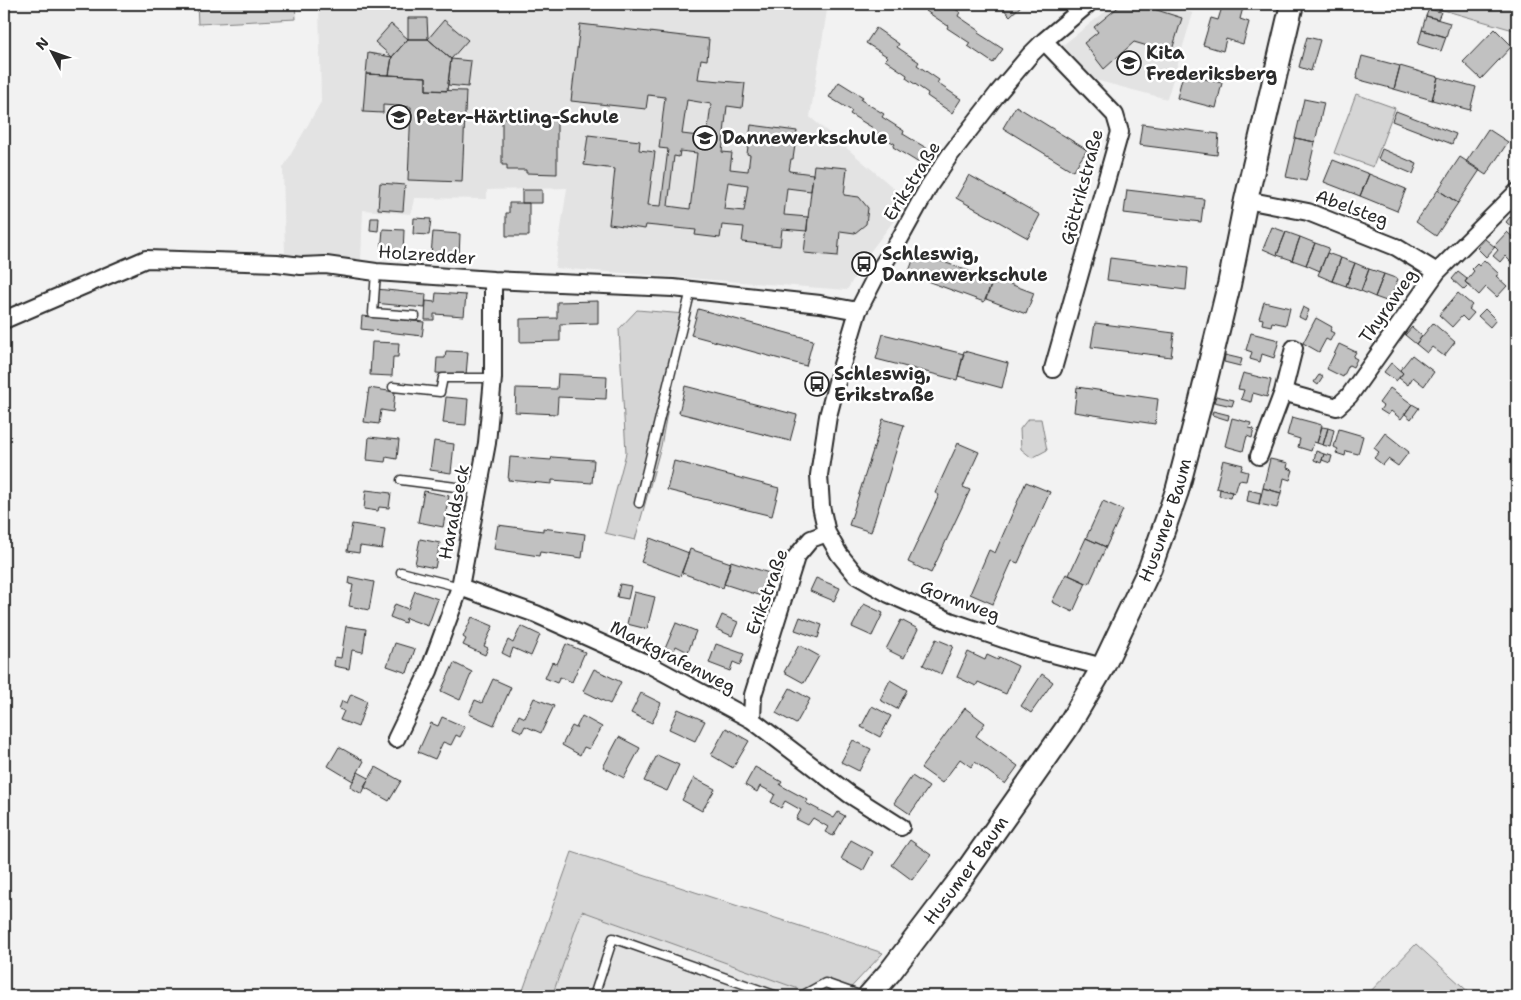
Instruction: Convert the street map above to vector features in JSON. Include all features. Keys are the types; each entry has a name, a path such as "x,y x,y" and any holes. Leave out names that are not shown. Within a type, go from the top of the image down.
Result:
{"street":[{"name":"Erikstraße","path":"752,720 753,695 796,557 811,539 827,533 821,506 819,475 822,448 831,406 858,311 878,272 898,242 929,186 945,163 998,93 1044,41 1088,4"},
{"name":"Husumer Baum","path":"868,996 890,972 966,872 1067,728 1103,667 1150,568 1177,491 1226,294 1292,4"},
{"name":"Göttrikstraße","path":"1044,41 1115,115 1120,132 1053,369"},
{"name":"Thyraweg","path":"1282,392 1337,407 1349,396 1437,272 1517,192"},
{"name":"Abelsteg","path":"1246,200 1308,212 1396,247 1437,272"},
{"name":"Holzredder","path":"4,320 146,259 277,263 301,266 326,265 376,272 691,290 820,304 858,311"},
{"name":"Haraldseck","path":"396,739 428,671 460,587 487,443 493,378 493,280"},
{"path":"1259,456 1282,392 1294,348"},
{"name":"Gormweg","path":"827,533 839,554 856,575 889,594 950,621 1030,648 1103,667"},
{"name":"Markgrafenweg","path":"460,587 536,614 650,665 752,720 850,794 901,827"}],"lane":[{"path":"376,272 373,313 415,316"},
{"path":"639,503 691,290"},
{"path":"393,387 440,392 442,378 493,378"},
{"path":"400,480 479,490"},
{"name":"Markgrafenweg","path":"401,572 460,587"},
{"path":"594,996 613,938 777,996"},
{"path":"801,996 825,983 862,996"}],"shaded area":[{"path":"197,4 295,4 296,19 198,24"},
{"name":"Dannewerkschule","path":"319,4 828,4 810,117 909,201 866,257 847,290 555,268 567,188 487,190 487,199 414,198 411,214 363,210 361,260 285,255 283,168 321,102"},
{"name":"Kita Frederiksberg","path":"1115,4 1157,4 1193,13 1167,99 1095,80 1063,45"},
{"path":"1422,4 1517,4 1517,31"},
{"path":"1356,94 1395,108 1373,167 1334,153"},
{"path":"637,310 685,314 661,446 635,540 605,533 626,453 619,329"},
{"path":"1028,419 1041,419 1047,450 1032,458 1021,449 1020,429"},
{"path":"572,852 883,953 843,996 818,996 582,911 552,996 521,996"},
{"path":"582,911 818,996 552,996"},
{"path":"1416,944 1473,996 1366,996"}],"building":[{"path":"922,4 947,4 960,12 958,16 980,31 978,33 1003,49 993,63 968,46 970,43 926,11 929,8"},
{"path":"999,4 1023,4 1010,16"},
{"path":"1122,4 1138,4 1182,18 1171,53 1134,42 1104,69 1084,43 1098,32 1094,27"},
{"path":"1223,4 1244,4 1240,19 1249,22 1243,44 1226,39 1223,51 1203,45 1211,18 1218,20"},
{"path":"1429,9 1441,12 1438,19 1426,16"},
{"path":"1426,16 1450,23 1446,37 1422,30"},
{"path":"408,18 427,18 428,39 408,39"},
{"path":"444,20 468,40 451,59 428,39"},
{"path":"391,24 408,39 392,57 375,42"},
{"path":"580,24 709,39 707,60 701,59 698,79 745,83 742,108 727,106 722,152 732,153 730,169 748,171 750,155 747,154 751,125 797,131 793,159 791,159 789,171 813,174 811,191 787,188 784,215 808,217 807,231 782,229 780,246 742,242 744,227 722,225 720,238 695,235 696,230 646,225 645,229 609,224 615,169 584,165 588,135 640,141 639,150 655,152 648,205 661,206 668,149 659,148 665,97 648,95 646,109 571,101","holes":["687,100 711,104 707,137 682,134","680,151 697,153 690,209 668,206 674,156 679,157","728,182 748,185 744,211 724,209"]},
{"path":"876,28 899,44 897,47 919,62 917,65 939,80 937,83 961,99 952,113 927,96 928,93 906,78 907,75 885,60 888,57 866,43"},
{"path":"1495,29 1512,46 1481,79 1463,62"},
{"path":"1422,30 1446,37 1441,51 1418,44"},
{"path":"1307,37 1320,40 1311,71 1299,67"},
{"path":"408,39 428,39 451,59 447,91 426,90 426,77 389,75 392,57"},
{"path":"368,53 392,57 389,75 366,74"},
{"path":"1362,56 1400,66 1394,89 1356,79"},
{"path":"451,59 471,61 468,87 448,85"},
{"path":"1400,66 1438,77 1432,100 1394,89"},
{"path":"366,74 426,77 426,90 466,91 462,182 408,180 411,107 383,105 383,113 363,112"},
{"path":"1183,74 1222,83 1216,108 1177,98"},
{"path":"1438,77 1476,87 1470,110 1432,100"},
{"path":"839,82 863,97 861,100 884,114 882,117 904,131 903,134 928,149 919,163 893,147 895,144 871,130 873,128 850,114 852,111 829,97"},
{"path":"1304,99 1324,103 1315,142 1295,138"},
{"path":"1016,106 1087,150 1073,171 1003,128"},
{"path":"1396,111 1456,134 1452,144 1392,121"},
{"path":"502,118 557,118 557,174 526,173 526,170 507,170 507,165 502,165"},
{"path":"1142,124 1219,134 1217,155 1139,145"},
{"path":"1488,129 1508,142 1486,175 1466,162"},
{"path":"1295,138 1315,142 1306,181 1286,177"},
{"path":"1382,149 1417,164 1413,174 1378,159"},
{"path":"1460,157 1480,170 1458,203 1438,190"},
{"path":"1333,160 1369,174 1360,196 1324,182"},
{"path":"814,165 847,168 844,195 859,197 868,208 866,224 855,233 840,231 838,256 804,253"},
{"path":"1369,174 1406,189 1397,211 1360,196"},
{"path":"969,175 1040,215 1028,238 956,198"},
{"path":"380,183 405,185 403,211 378,209"},
{"path":"522,190 542,190 542,203 522,203"},
{"path":"1127,190 1204,199 1201,222 1124,213"},
{"path":"1438,190 1458,203 1436,236 1416,222"},
{"path":"509,203 529,203 529,236 506,236 506,213 509,213"},
{"path":"1510,217 1517,223 1514,229 1506,222"},
{"path":"371,218 379,218 378,231 370,230"},
{"path":"414,218 431,219 429,235 413,234"},
{"path":"1272,227 1286,232 1277,255 1263,249"},
{"path":"383,229 404,230 403,254 381,252"},
{"path":"433,232 460,234 459,257 431,255"},
{"path":"1286,232 1300,237 1292,260 1277,255"},
{"path":"1507,232 1517,241 1517,264 1515,266 1505,256 1500,262 1493,256 1498,250 1494,246"},
{"path":"1300,237 1315,243 1306,265 1292,260"},
{"path":"1485,239 1495,247 1486,257 1477,248"},
{"path":"1315,243 1329,248 1320,271 1306,265"},
{"path":"916,252 993,280 984,302 908,274"},
{"path":"1327,253 1341,258 1332,281 1318,275"},
{"path":"1110,258 1188,268 1186,290 1107,280"},
{"path":"1341,258 1355,263 1346,286 1332,281"},
{"path":"1484,260 1499,274 1496,276 1507,286 1497,297 1486,287 1479,295 1465,282 1474,271 1472,269 1477,264 1479,266"},
{"path":"1355,263 1369,269 1361,291 1346,286"},
{"path":"1369,269 1384,274 1375,297 1361,291"},
{"path":"1458,272 1467,279 1465,282 1469,285 1464,290 1452,279"},
{"path":"1384,274 1398,279 1389,302 1375,297"},
{"path":"994,278 1034,293 1026,314 986,299"},
{"path":"376,289 426,294 425,308 374,303"},
{"path":"436,293 466,295 464,316 434,314 434,320 425,320 426,301 435,302"},
{"path":"1458,293 1472,305 1469,309 1474,313 1467,321 1462,316 1452,327 1439,315"},
{"path":"598,301 598,323 560,324 560,341 520,342 520,319 557,318 557,302"},
{"path":"1264,302 1290,308 1286,325 1272,322 1271,326 1262,324 1263,319 1259,318"},
{"path":"1303,307 1309,310 1305,320 1299,317"},
{"path":"698,309 813,340 806,366 691,335"},
{"path":"1485,309 1496,320 1490,327 1478,316"},
{"path":"362,316 424,322 422,336 361,329"},
{"path":"1316,318 1332,327 1330,331 1334,333 1330,341 1326,339 1319,352 1303,343"},
{"path":"1095,323 1174,333 1171,357 1091,347"},
{"path":"1433,323 1455,342 1444,356 1432,347 1427,353 1416,344"},
{"path":"1412,327 1422,336 1416,344 1405,335"},
{"path":"1251,333 1279,340 1274,358 1262,354 1260,362 1250,359 1252,352 1246,350"},
{"path":"883,334 964,354 957,380 876,359"},
{"path":"372,342 399,343 398,357 393,357 392,376 370,375"},
{"path":"1339,344 1356,352 1353,357 1357,359 1353,367 1349,365 1343,377 1327,369"},
{"path":"446,351 468,352 466,375 436,373 437,358 445,358"},
{"path":"964,351 1008,363 1002,388 958,376"},
{"path":"1225,355 1242,359 1240,366 1224,362"},
{"path":"1412,355 1434,372 1424,386 1413,377 1408,385 1399,378 1403,373 1400,370"},
{"path":"1391,363 1403,373 1396,381 1384,372"},
{"path":"1243,373 1271,380 1267,397 1253,393 1251,402 1241,399 1244,390 1238,389"},
{"path":"558,374 607,376 606,399 558,397 557,414 515,412 516,388 557,389"},
{"path":"1319,375 1323,377 1318,385 1314,382"},
{"path":"685,386 797,415 790,441 679,413"},
{"path":"1077,387 1158,399 1155,424 1074,412"},
{"path":"369,388 395,392 393,412 381,410 379,424 364,422"},
{"path":"1390,388 1412,404 1401,419 1391,411 1388,415 1380,410 1383,406 1379,403"},
{"path":"1216,396 1234,400 1232,406 1214,402"},
{"path":"446,397 468,399 466,425 443,423"},
{"path":"1412,404 1419,408 1411,419 1405,414"},
{"path":"1213,411 1229,415 1228,420 1212,415"},
{"path":"1292,417 1322,425 1317,443 1314,442 1311,451 1298,447 1300,439 1287,435"},
{"path":"1232,418 1251,423 1249,428 1254,429 1252,438 1247,436 1243,451 1225,446"},
{"path":"883,419 904,425 871,532 849,525"},
{"path":"1322,427 1328,428 1323,445 1317,443"},
{"path":"1328,428 1334,430 1330,447 1323,445"},
{"path":"1339,429 1363,436 1358,454 1346,451 1345,456 1336,453 1338,449 1334,447"},
{"path":"1385,433 1409,452 1398,466 1388,459 1383,465 1374,458 1379,452 1374,448"},
{"path":"369,437 399,440 397,459 386,457 385,462 367,460"},
{"path":"434,441 454,444 451,473 430,470"},
{"path":"958,443 979,452 963,487 970,490 931,573 908,562 939,495 935,493"},
{"path":"1316,451 1324,454 1321,463 1314,460"},
{"path":"1324,454 1332,456 1330,463 1322,460"},
{"path":"510,457 551,460 552,457 594,460 592,483 552,480 552,484 508,480"},
{"path":"1270,459 1288,463 1287,468 1293,470 1290,480 1284,478 1281,493 1263,488"},
{"path":"1223,460 1243,465 1241,470 1248,472 1246,481 1239,480 1235,493 1216,488"},
{"path":"674,461 779,488 772,516 667,490"},
{"path":"1026,482 1050,492 1018,563 1012,561 993,604 970,594 989,550 995,553"},
{"path":"1263,488 1281,493 1277,508 1259,504"},
{"path":"1220,489 1232,492 1230,498 1219,496"},
{"path":"366,490 391,493 389,508 379,507 378,511 364,509"},
{"path":"1249,490 1261,493 1259,504 1247,501"},
{"path":"424,491 449,496 443,527 418,522"},
{"path":"1103,501 1123,510 1106,547 1086,538"},
{"path":"352,524 385,529 382,549 360,546 359,553 347,551"},
{"path":"498,525 543,531 543,528 585,534 582,558 540,552 539,556 494,549"},
{"path":"650,538 689,553 680,576 641,562"},
{"path":"1086,538 1106,547 1089,584 1069,575"},
{"path":"420,539 440,543 435,568 415,564"},
{"path":"690,549 731,563 723,588 682,573"},
{"path":"731,561 769,573 761,596 724,584"},
{"path":"1066,574 1086,583 1073,612 1052,602"},
{"path":"350,577 374,582 369,610 349,606 353,585 349,584"},
{"path":"816,578 840,588 834,601 810,591"},
{"path":"620,584 631,586 628,599 617,597"},
{"path":"415,591 438,599 428,626 406,618 405,623 390,617 395,604 408,609"},
{"path":"634,592 655,597 647,629 627,624"},
{"path":"864,604 883,613 872,636 852,627"},
{"path":"722,615 738,622 732,636 716,629"},
{"path":"472,617 493,626 484,646 488,648 485,655 463,645 466,639 463,637"},
{"path":"800,617 822,625 818,638 795,630"},
{"path":"901,620 918,629 904,658 886,649"},
{"path":"676,623 696,631 688,652 676,646 672,655 664,651"},
{"path":"346,626 366,629 363,652 352,650 349,669 334,666 335,657 341,658"},
{"path":"521,626 540,635 531,656 513,648 510,657 502,653 508,640 513,643"},
{"path":"936,639 953,646 941,674 923,665"},
{"path":"395,643 415,649 407,673 387,666"},
{"path":"566,644 585,652 572,682 560,677 557,683 545,678 552,662 557,664"},
{"path":"716,644 744,654 740,665 733,662 730,671 709,663"},
{"path":"799,645 819,656 804,683 784,672"},
{"path":"968,652 985,660 987,655 998,660 999,657 1018,666 1006,694 978,682 976,686 957,677"},
{"path":"454,663 472,672 460,700 441,691"},
{"path":"594,669 621,682 610,704 583,691"},
{"path":"1042,674 1053,682 1031,713 1021,706"},
{"path":"493,679 511,687 494,725 469,714 475,700 482,703"},
{"path":"890,680 907,690 897,709 880,700"},
{"path":"790,688 810,699 796,724 776,713"},
{"path":"641,693 661,703 652,723 631,713"},
{"path":"351,694 367,701 358,727 340,720 344,711 339,709 342,701 347,703"},
{"path":"534,698 554,706 541,733 525,726 522,732 513,728 519,715 525,718"},
{"path":"872,706 891,716 880,737 861,727"},
{"path":"965,708 985,723 976,736 1018,766 1005,784 975,762 971,767 960,759 942,783 921,768"},
{"path":"678,709 705,721 695,741 669,729"},
{"path":"582,716 602,727 589,749 584,747 580,755 562,745 572,726 576,728"},
{"path":"442,717 465,727 460,737 456,735 451,745 443,742 435,759 418,752 431,723 438,726"},
{"path":"726,728 749,741 733,768 711,755"},
{"path":"619,737 640,748 624,778 603,767"},
{"path":"853,740 871,749 859,771 841,762"},
{"path":"339,747 364,761 353,781 328,766"},
{"path":"657,755 679,765 667,791 644,781"},
{"path":"376,767 401,781 389,801 364,787"},
{"path":"755,767 782,782 780,785 808,800 806,803 834,818 838,812 845,816 833,836 825,832 828,827 813,818 808,825 796,819 801,810 785,801 781,808 771,802 775,794 760,786 757,792 745,785"},
{"path":"358,772 369,778 362,794 350,787"},
{"path":"912,776 929,787 910,814 894,803"},
{"path":"694,778 715,789 702,811 682,800"},
{"path":"851,840 873,852 863,871 841,859"},
{"path":"910,840 931,855 912,880 892,865"}],"place":[{"name":"Kita Frederiksberg","path":"1129,63"},
{"name":"Peter-Härtling-Schule","path":"399,117"},
{"name":"Dannewerkschule","path":"705,138"},
{"name":"Schleswig, Dannewerkschule","path":"864,264"},
{"name":"Schleswig, Erikstraße","path":"817,384"}]}
